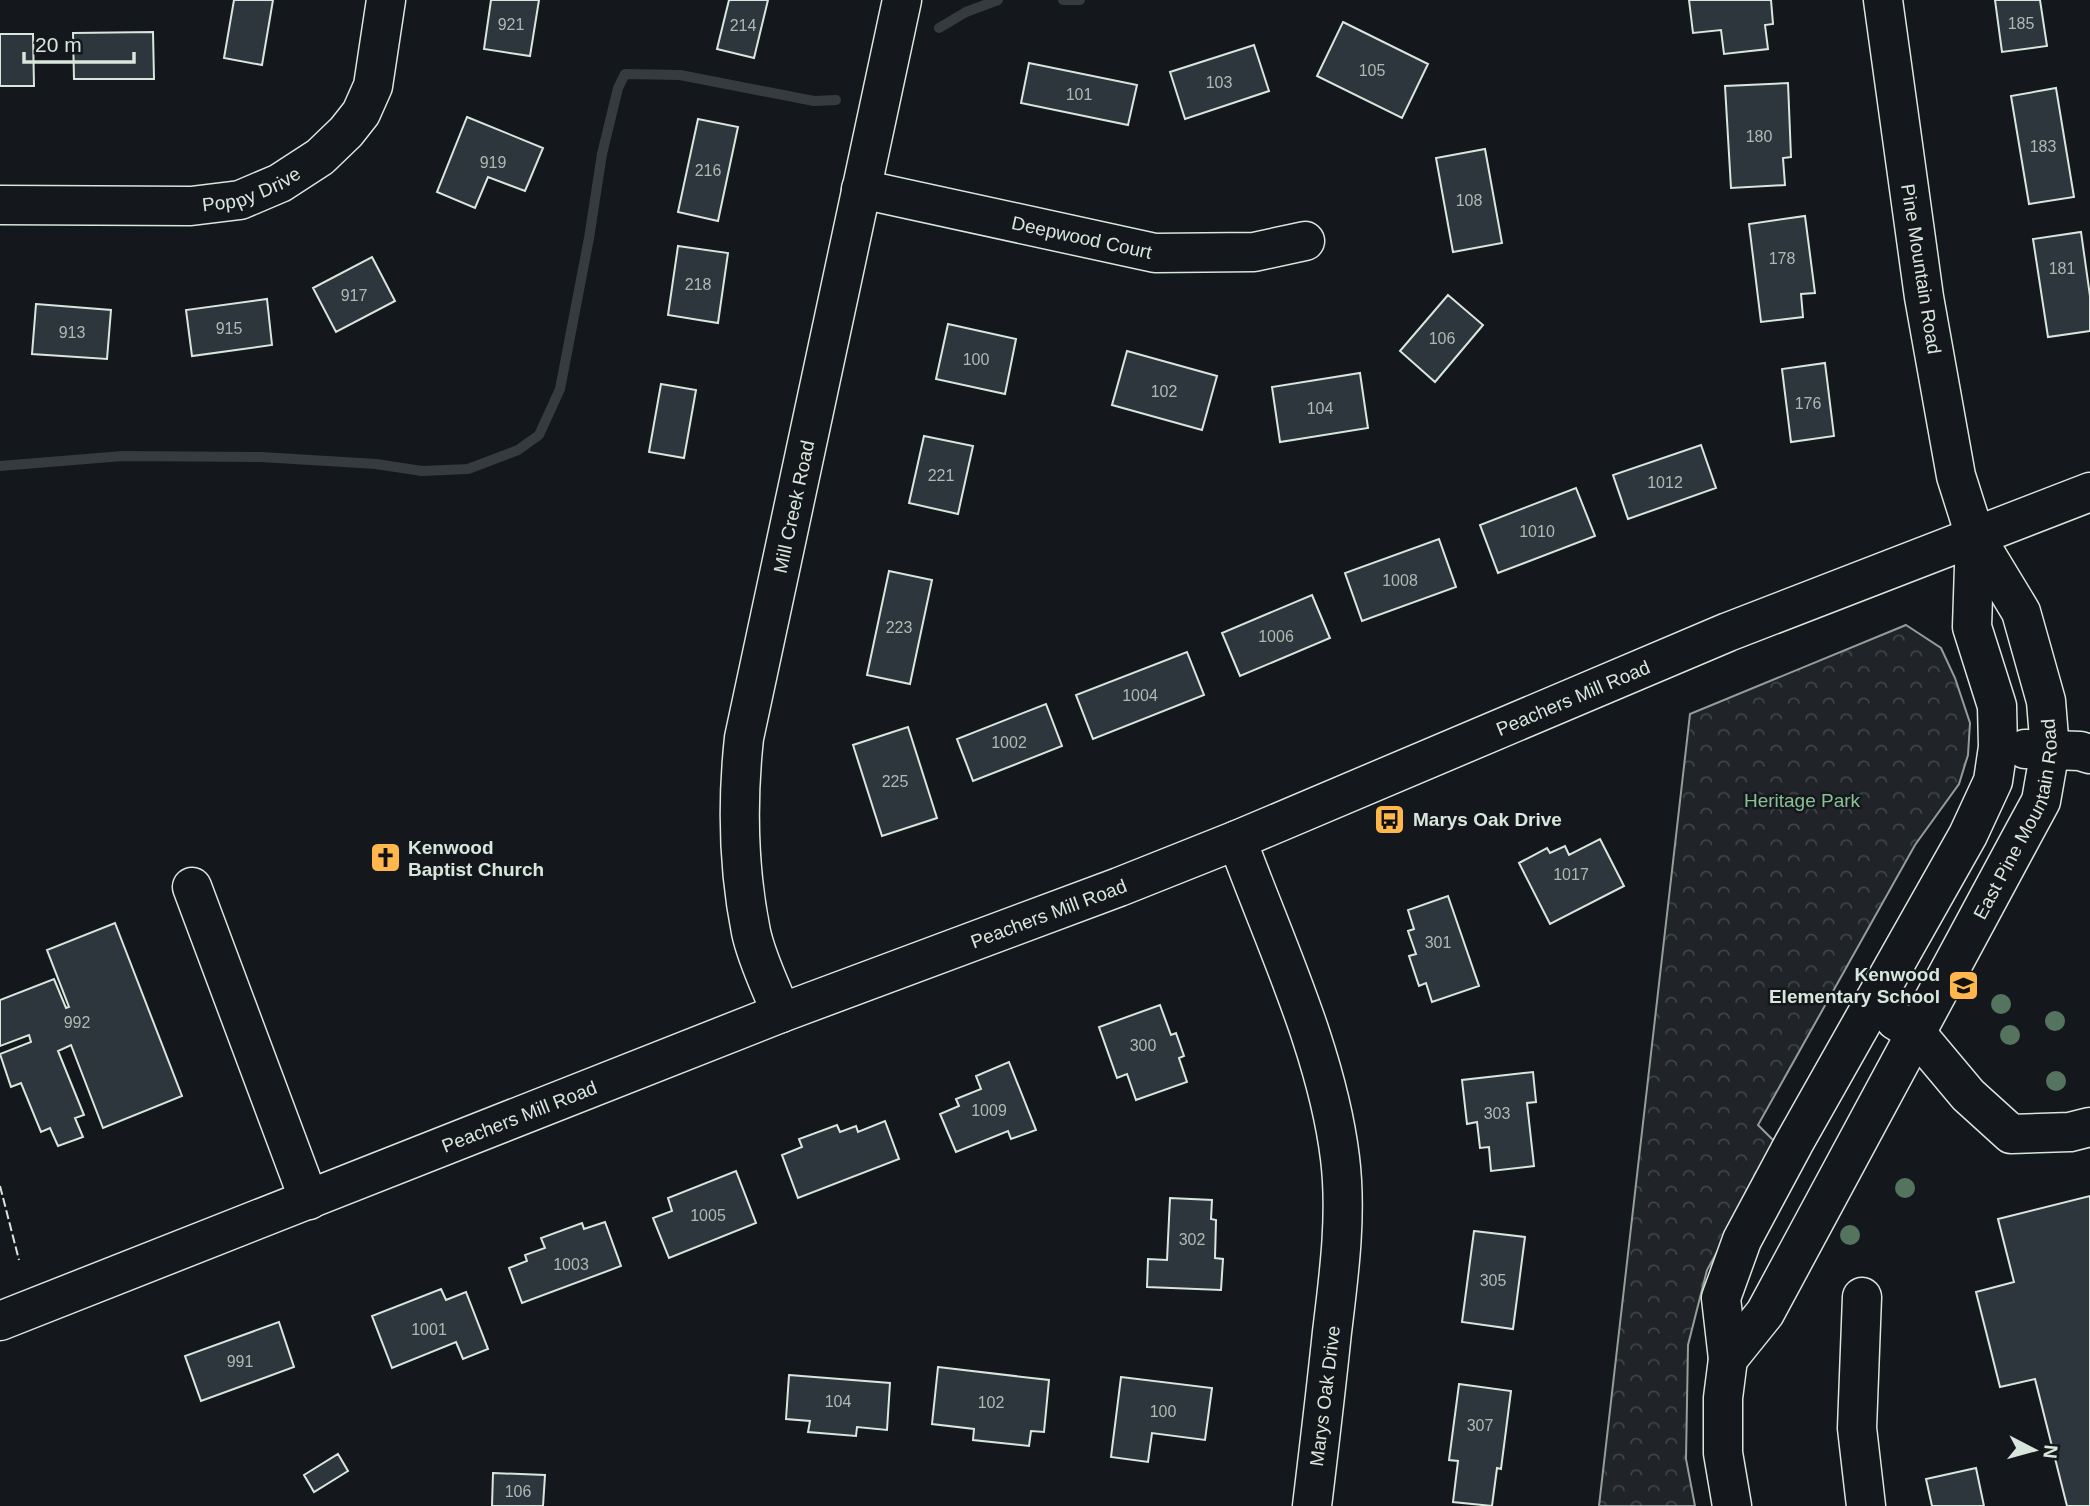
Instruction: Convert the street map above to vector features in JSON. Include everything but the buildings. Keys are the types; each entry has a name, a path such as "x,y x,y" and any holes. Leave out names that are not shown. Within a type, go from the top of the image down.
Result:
{"street":[{"name":"Poppy Drive","path":"0,205 191,206 240,200 280,183 320,157 361,113 373,86 386,0"},
{"name":"Mill Creek Road","path":"781,1013 752,934 739,825 739,783 744,738 902,0"},
{"name":"Pine Mountain Road","path":"1883,0 1924,297 1956,476 1975,536"},
{"name":"Deepwood Court","path":"861,189 1155,253 1254,252 1305,241"},
{"name":"Peachers Mill Road","path":"0,1321 781,1013 1119,887 1237,840 1715,638 2090,492"},
{"name":"East Pine Mountain Road","path":"1732,1506 1723,1452 1723,1398 1728,1359 1721,1298 1742,1240 1968,835 1993,781 1998,747 1997,706 1972,627 1975,536"},
{"name":"East Pine Mountain Road","path":"1728,1359 1765,1312 2040,801 2050,750 2046,701 2021,612 1975,536"},
{"path":"1998,747 2080,751 2090,754"},
{"name":"Marys Oak Drive","path":"1237,840 1312,1040 1340,1158 1340,1268 1312,1506"},
{"path":"192,887 309,1200"},
{"path":"1872,1004 1916,1033 1968,1095 2011,1134 2070,1132 2090,1127"},
{"path":"1862,1297 1857,1427 1866,1506"}],"green space":[{"name":"Heritage Park","path":"1906,625 1941,648 1955,678 1970,723 1968,755 1959,784 1915,845 1758,1125 1777,1144 1707,1270 1688,1345 1686,1459 1695,1506 1599,1506 1690,714"}],"waterway":[{"path":"939,28 966,12 998,0"},
{"path":"1063,0 1080,0"},
{"path":"0,466 123,456 261,457 376,464 422,471 468,469 518,450 539,435 560,389 602,154 618,88 625,74 680,75 814,101 836,100"}],"fence":[{"path":"0,1186 19,1260"}],"place":[{"name":"Marys Oak Drive","path":"1390,819"},
{"name":"Kenwood Baptist Church","path":"385,858"},
{"name":"Kenwood Elementary School","path":"1963,985"}]}
